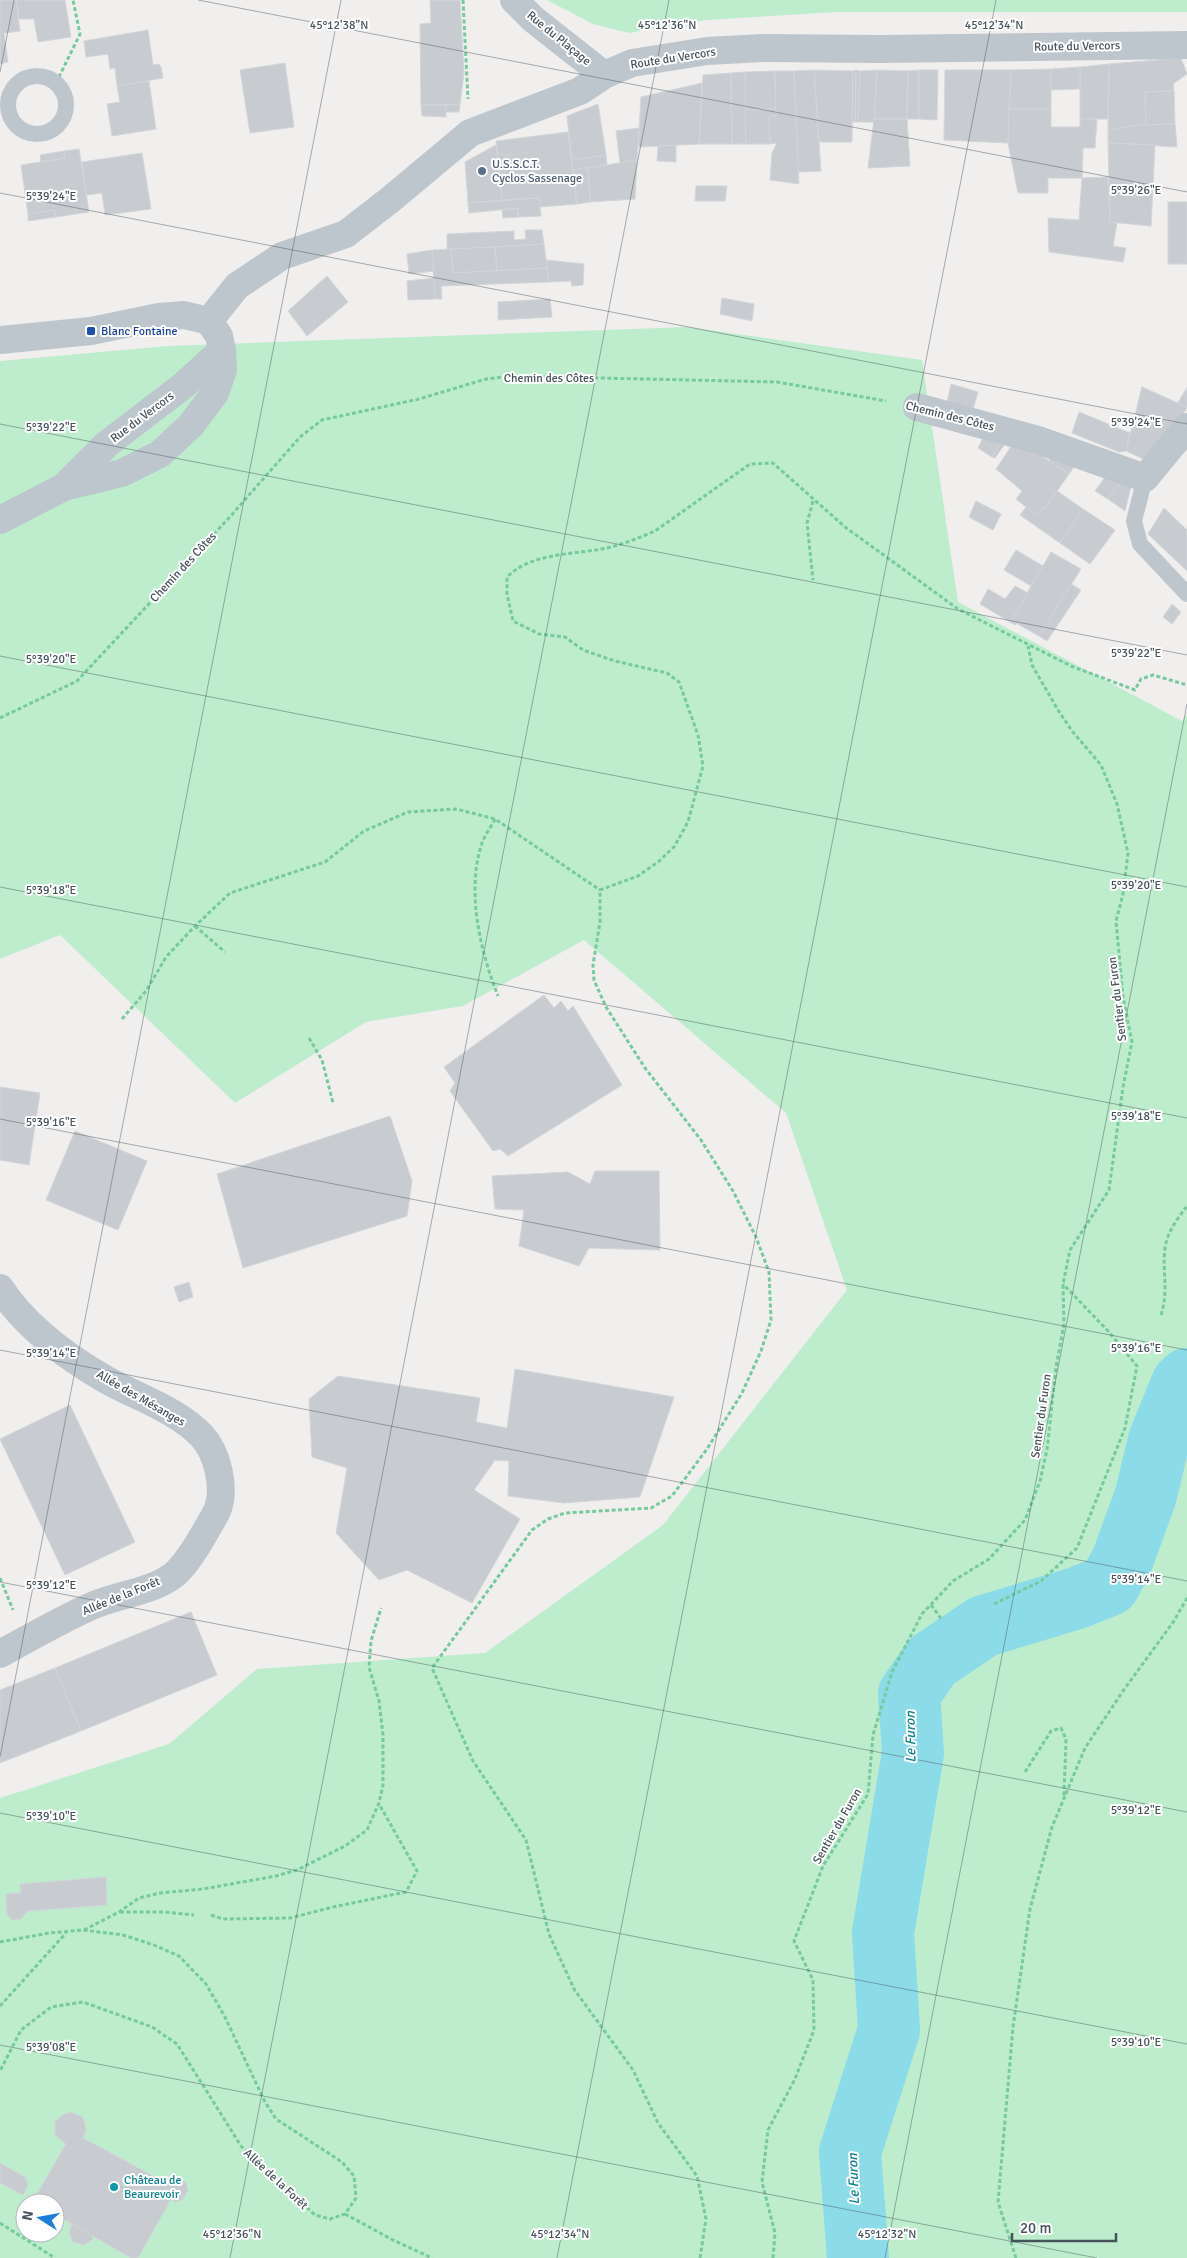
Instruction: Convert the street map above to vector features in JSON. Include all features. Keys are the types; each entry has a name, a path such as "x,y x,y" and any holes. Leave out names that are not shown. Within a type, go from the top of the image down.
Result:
{"street":[{"name":"Rue du Plaçage","path":"514,0 533,19 604,75"},
{"name":"Route du Vercors","path":"209,321 237,286 282,256 346,234 392,199 470,132 580,91 604,75 632,63 707,51 735,50 1187,45"},
{"path":"0,340 91,331 159,317 184,315 209,321"},
{"name":"Rue du Vercors","path":"0,520 64,487 122,473 160,454 192,425 215,393 223,370 219,336 209,321"},
{"name":"Rue du Vercors","path":"64,487 107,444 184,385 222,350"},
{"name":"Chemin des Côtes","path":"917,407 1038,440 1145,478"},
{"path":"1145,478 1187,427"},
{"name":"Allée des Mésanges","path":"0,1288 13,1308 44,1337 104,1378 164,1409 191,1427 203,1438 218,1468 221,1490 218,1510"},
{"name":"Allée de la Forêt","path":"0,1654 95,1605 150,1587 174,1574 195,1551 218,1510"}],"lane":[{"path":"39,76 56,83 66,100 66,110 57,127 39,135 30,134 21,130 5,116 14,87 21,81 39,76"},
{"path":"1145,478 1134,521 1140,544 1187,594"}],"path":[{"path":"56,83 80,34 74,0"},
{"path":"463,0 470,132"},
{"name":"Chemin des Côtes","path":"0,718 77,681 228,519 300,437 322,420 419,399 486,379 513,376 777,382 917,407"},
{"path":"600,890 638,876 658,862 674,847 688,822 703,766 698,735 679,682 667,673 615,661 583,650 565,637 539,634 513,621 507,594 507,577 516,568 536,560 607,548 638,539 655,531 750,464 773,464 813,501 845,527 958,609 1028,645 1071,666 1135,690 1141,679 1153,675 1187,684"},
{"path":"813,501 807,523 813,580"},
{"name":"Sentier du Furon","path":"773,2258 775,2233 762,2182 768,2130 795,2079 814,2030 813,1980 794,1941 823,1866 868,1794 873,1735 892,1672 922,1614 953,1581 989,1559 1025,1520 1040,1481 1047,1450 1064,1324 1063,1284 1070,1250 1109,1190 1116,1146 1122,1087 1132,1042 1123,997 1116,922 1124,894 1128,853 1117,804 1101,765 1072,731 1058,710 1032,665 1028,645"},
{"path":"122,1019 146,991 166,957 230,893 325,862 364,831 408,812 456,809 495,819 600,890"},
{"path":"495,819 482,843 475,874 480,940 487,968 498,996"},
{"path":"600,890 600,922 593,965 594,980 606,1007 645,1068 701,1140 737,1199 756,1237 770,1272 771,1320 761,1351 742,1393 707,1449 672,1496 651,1508 565,1512 548,1519 532,1530 432,1668 473,1761 526,1840 549,1934 574,1989 633,2070 658,2124 697,2176 706,2219 700,2258"},
{"path":"195,926 225,952"},
{"path":"309,1038 322,1060 332,1103"},
{"path":"1161,1315 1166,1298 1165,1247 1176,1220 1187,1206"},
{"path":"994,1604 1041,1581 1077,1548 1125,1428 1137,1366 1063,1284"},
{"path":"1016,2258 998,2202 1013,2027 1030,1909 1052,1827 1085,1748 1123,1691 1174,1621 1187,1598"},
{"path":"931,1605 942,1620"},
{"path":"0,1942 48,1933 66,1933 83,1930 119,1912 139,1898 153,1894 276,1876 296,1870 345,1846 367,1830 383,1785 383,1735 379,1701 369,1667 371,1641 380,1608"},
{"path":"1025,1772 1051,1731 1061,1728 1066,1739 1064,1799"},
{"path":"211,1915 223,1919 290,1918 332,1906 406,1892 417,1871 378,1803"},
{"path":"119,1912 164,1912 194,1915"},
{"path":"83,1930 123,1935 154,1945 179,1956 206,1984 225,2017 264,2100 276,2119 342,2162 354,2176 356,2198 345,2214 393,2240 432,2258"},
{"path":"0,2006 66,1933"},
{"name":"Allée de la Forêt","path":"0,2071 22,2030 51,2007 83,2002 152,2027 177,2044 241,2146 315,2215 330,2219 345,2214"},
{"path":"0,2223 55,2258"}],"green space":[{"path":"547,0 1187,0 1187,12 838,12 706,20 629,33 593,24"},
{"path":"687,327 922,360 958,602 1182,721 1187,715 1187,2258 0,2258 0,1798 169,1744 257,1669 485,1653 663,1525 847,1290 786,1113 584,940 463,1006 366,1022 235,1103 60,935 0,959 0,361 168,346"}],"building":[{"path":"0,0 16,0 20,31 4,33 8,62 0,64"},
{"path":"16,0 65,0 71,37 38,42 34,19 19,19"},
{"path":"430,0 460,0 464,73 460,104 421,105 420,24 431,23"},
{"path":"148,30 153,65 159,64 163,78 117,86 115,68 110,69 108,54 86,57 84,41"},
{"path":"1181,58 1187,74 1173,84 1174,91 1145,92 1146,125 1108,131 1109,64"},
{"path":"285,63 294,127 250,133 240,70"},
{"path":"1109,64 1108,119 1080,119 1080,67"},
{"path":"1080,67 1080,89 1051,90 1051,69"},
{"path":"1051,69 1051,109 1009,109 1011,70"},
{"path":"814,70 853,71 852,142 819,142"},
{"path":"814,70 821,171 798,172 794,71"},
{"path":"856,70 860,71 858,122 855,122"},
{"path":"856,70 855,122 852,122 853,71"},
{"path":"877,70 908,71 907,119 874,119"},
{"path":"877,70 874,122 858,122 860,71"},
{"path":"919,70 919,119 907,119 908,71"},
{"path":"919,70 938,70 937,120 919,119"},
{"path":"945,70 1011,70 1008,143 944,140"},
{"path":"775,71 776,109 745,110 745,72"},
{"path":"775,71 794,71 799,184 770,180 772,153 777,143 770,144 769,116 776,116"},
{"path":"745,72 746,144 732,144 731,73"},
{"path":"731,73 732,144 699,144 703,75"},
{"path":"149,81 156,129 112,136 107,104 120,102 117,86"},
{"path":"702,83 699,144 638,147 641,97"},
{"path":"1174,91 1175,124 1146,125 1145,92"},
{"path":"460,104 459,112 446,112 446,105"},
{"path":"598,104 606,155 572,160 567,116"},
{"path":"421,105 446,105 446,117 422,116"},
{"path":"776,109 776,116 769,116 770,144 746,144 745,110"},
{"path":"1009,109 1051,109 1051,127 1080,127 1080,119 1097,119 1095,148 1083,148 1082,178 1048,178 1048,193 1018,193 1008,143"},
{"path":"874,119 907,119 910,166 868,168"},
{"path":"1175,124 1177,147 1108,143 1108,131 1136,125"},
{"path":"639,128 637,160 620,163 616,131"},
{"path":"568,132 577,204 540,207 539,198 502,200 496,141"},
{"path":"1108,143 1155,145 1151,226 1110,222"},
{"path":"496,145 502,200 468,203 465,162"},
{"path":"676,145 676,162 657,161 658,146"},
{"path":"79,149 89,212 56,217 54,210 28,214 21,165 65,158 64,151"},
{"path":"64,151 65,158 41,162 40,155"},
{"path":"142,153 151,209 105,215 102,193 86,195 82,162"},
{"path":"606,155 607,165 573,170 572,160"},
{"path":"637,160 635,199 590,202 588,168"},
{"path":"588,168 590,202 577,204 573,170"},
{"path":"1108,177 1110,222 1117,223 1113,246 1126,248 1123,262 1049,252 1048,218 1079,220 1082,178"},
{"path":"696,186 727,186 725,201 695,201"},
{"path":"539,198 541,216 518,217 518,208 469,213 468,203"},
{"path":"1168,202 1187,202 1187,264 1168,264"},
{"path":"518,208 518,217 503,218 502,210"},
{"path":"54,210 56,217 28,221 28,214"},
{"path":"525,230 542,230 544,244 447,250 447,234 514,231 514,240 526,239"},
{"path":"544,244 547,268 497,271 495,247"},
{"path":"495,247 497,271 453,273 451,249"},
{"path":"451,249 453,273 547,268 549,282 441,286 442,299 435,299 432,250"},
{"path":"432,250 434,271 409,274 407,254"},
{"path":"546,260 584,264 583,285 572,286 571,281 549,282"},
{"path":"327,276 348,302 307,336 288,311"},
{"path":"434,278 435,299 408,300 407,281"},
{"path":"722,298 754,304 752,321 720,314"},
{"path":"550,299 552,317 498,320 498,302"},
{"path":"951,384 978,392 972,413 946,408"},
{"path":"1142,387 1187,407 1173,432 1150,462 1126,451"},
{"path":"1187,387 1187,407 1178,403"},
{"path":"1079,412 1130,433 1126,451 1119,452 1072,433"},
{"path":"986,432 1005,437 992,457 978,448"},
{"path":"1005,437 1009,438 995,458 992,457"},
{"path":"1016,439 1069,474 1045,508 1043,507 1036,515 1016,499 1022,491 996,469"},
{"path":"1054,453 1077,462 1069,474 1049,461"},
{"path":"1108,473 1121,481 1108,499 1095,491"},
{"path":"1121,481 1131,487 1125,511 1108,499"},
{"path":"1057,491 1083,509 1060,543 1020,515 1026,507 1036,515 1043,507 1045,508"},
{"path":"976,501 1001,514 993,530 969,517"},
{"path":"1164,508 1187,530 1187,571 1148,534"},
{"path":"1083,509 1115,530 1090,564 1060,543"},
{"path":"1016,550 1043,566 1031,586 1004,570"},
{"path":"1051,552 1081,569 1039,636 1016,623 1015,625 1010,622"},
{"path":"1071,584 1081,590 1047,641 1039,636"},
{"path":"1015,586 1028,593 1010,622 980,604 988,589 1005,599"},
{"path":"1172,604 1181,612 1172,624 1163,617"},
{"path":"544,995 554,1008 561,1001 568,1011 573,1006 622,1085 508,1156 500,1149 493,1151 450,1091 455,1083 444,1067"},
{"path":"0,1087 40,1093 29,1165 0,1160"},
{"path":"390,1116 412,1181 407,1216 243,1268 217,1174"},
{"path":"75,1131 147,1161 118,1230 46,1200"},
{"path":"595,1171 659,1171 660,1250 589,1248 579,1266 519,1246 524,1210 495,1209 492,1176 568,1172 590,1184"},
{"path":"189,1282 193,1297 179,1302 174,1287"},
{"path":"515,1369 674,1397 640,1497 564,1503 508,1496 509,1461 495,1460 474,1490 520,1519 472,1603 407,1570 379,1580 336,1533 347,1468 312,1457 309,1399 338,1376 480,1398 476,1422 507,1428"},
{"path":"70,1405 135,1542 65,1575 0,1439"},
{"path":"191,1612 217,1675 81,1731 55,1668"},
{"path":"55,1668 81,1731 0,1763 0,1690"},
{"path":"106,1877 107,1905 27,1911 21,1919 12,1920 7,1914 6,1894 21,1893 20,1884"},
{"name":"Château de Beaurevoir","path":"71,2112 81,2116 86,2130 83,2138 168,2184 178,2179 186,2183 188,2190 183,2199 175,2202 171,2199 138,2258 131,2258 65,2220 65,2193 38,2193 66,2144 55,2135 55,2122 62,2115"},
{"path":"0,2163 25,2177 28,2185 24,2193 19,2193 0,2183"},
{"path":"72,2224 93,2236 92,2240 84,2245 73,2242 69,2233"}],"waterway":[{"name":"Le Furon","path":"858,2258 850,2152 889,2030 883,1933 913,1753 909,1694 932,1661 984,1626 1077,1598 1109,1585 1122,1561 1146,1495 1159,1440 1182,1384 1187,1379"}],"place":[{"name":"U.S.S.C.T. Cyclos Sassenage","path":"482,171"},
{"name":"Blanc Fontaine","path":"91,331"},
{"name":"Château de Beaurevoir","path":"114,2187"}]}
